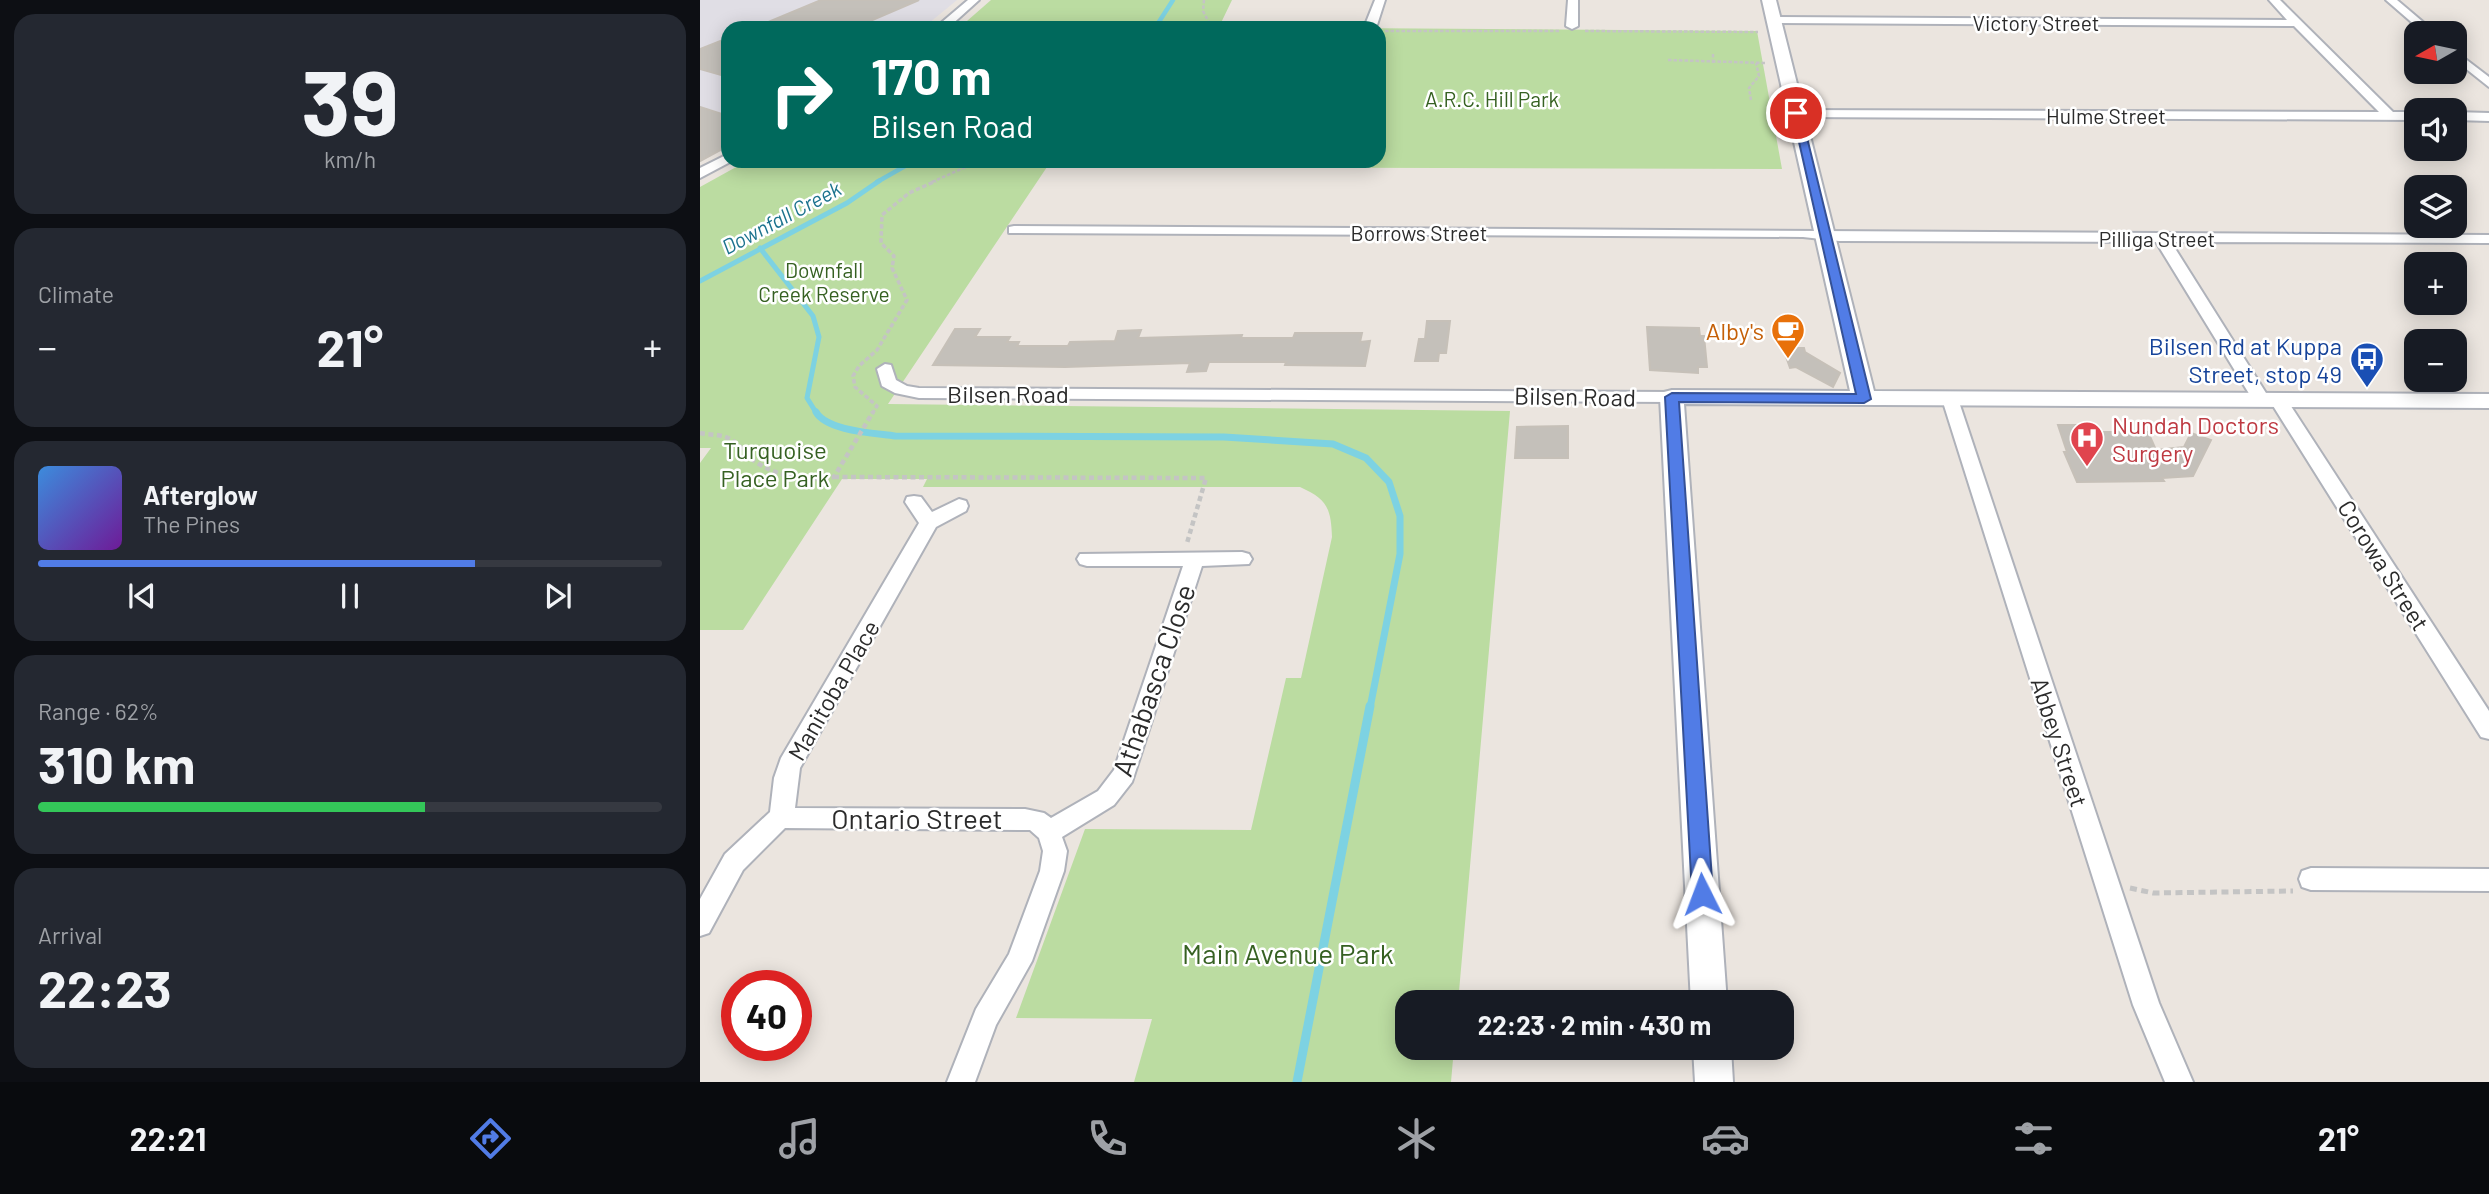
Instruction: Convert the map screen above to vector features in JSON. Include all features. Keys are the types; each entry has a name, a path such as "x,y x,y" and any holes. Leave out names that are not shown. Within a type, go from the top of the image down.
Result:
{"street":[{"path":"949,21 974,0"},
{"path":"1372,21 1380,0"},
{"path":"1572,26 1573,0"},
{"path":"1769,0 1864,399"},
{"path":"2274,0 2390,116"},
{"path":"2391,0 2416,21"},
{"name":"Victory Street","path":"1774,20 2297,23"},
{"path":"2468,65 2489,65"},
{"path":"2468,65 2489,83"},
{"name":"Hulme Street","path":"1796,113 2404,116"},
{"path":"2467,117 2489,117"},
{"path":"700,174 721,162"},
{"name":"Borrows Street","path":"1014,230 1825,235"},
{"name":"Pilliga Street","path":"1825,235 2489,239"},
{"name":"Corowa Street","path":"2161,238 2489,730"},
{"name":"Bilsen Road","path":"885,369 885,376 894,387 910,393 2489,401"},
{"path":"1672,397 1708,990"},
{"name":"Abbey Street","path":"1950,399 2105,883 2146,1005 2179,1082"},
{"path":"915,502 929,522 959,506"},
{"name":"Manitoba Place","path":"780,818 784,803 783,786 789,765 929,522"},
{"name":"Athabasca Close","path":"1087,559 1242,559"},
{"name":"Athabasca Close","path":"1049,832 1106,798 1124,775 1195,559"},
{"path":"700,924 734,862 780,818"},
{"name":"Ontario Street","path":"780,818 1010,818 1036,820 1049,832"},
{"path":"961,1082 985,1018 1019,961 1052,871 1055,850 1049,832"},
{"path":"2311,879 2489,880"},
{"path":"1713,1060 1714,1082"}],"path":[{"path":"1204,0 1203,11 1208,21"},
{"path":"1668,60 1767,63 1765,53"},
{"path":"1713,54 1713,63"},
{"path":"1751,100 1749,88 1759,76 1756,63"},
{"path":"834,477 877,406 855,387 853,376 859,366 877,350 907,300 892,268 894,256 881,243 882,215 923,185 963,168"},
{"path":"700,433 728,438 756,461 774,470 819,480 834,477 1206,478 1186,542 1195,559"},
{"path":"2105,883 2153,893 2304,891 2311,879"}],"shaded area":[{"path":"700,0 957,0 932,21 721,21 721,151 700,162"}],"green space":[{"path":"991,0 1232,0 1222,21 967,21"},
{"name":"A.R.C. Hill Park","path":"1386,28 1757,31 1782,169 1386,168"},
{"path":"734,168 1046,168 888,404 1510,411 1459,990 1395,990 1395,1060 1453,1060 1451,1082 1134,1082 1152,1019 1016,1018 1085,829 1251,830 1286,678 1301,678 1332,537 1329,512 1322,500 1300,487 923,487 927,479 842,479 743,630 700,630 700,463 711,448 700,448 700,187"}],"building":[{"path":"821,0 919,0 870,21 771,21"},
{"path":"721,41 721,75 700,69 700,49"},
{"path":"700,107 721,114 721,150 700,161"},
{"path":"1427,321 1450,321 1446,353 1439,353 1438,361 1415,361 1419,339 1425,339"},
{"path":"1647,327 1699,328 1700,336 1704,336 1707,367 1698,367 1698,373 1650,370"},
{"path":"955,329 980,329 975,337 1010,337 1007,342 1019,342 1017,346 1068,346 1070,342 1115,341 1118,331 1141,330 1138,338 1242,335 1241,338 1293,338 1295,333 1362,333 1360,342 1370,341 1365,366 1209,362 1206,371 1187,372 1190,363 1065,367 933,365"},
{"name":"Alby's","path":"1783,348 1804,348 1805,352 1840,373 1833,387 1796,367 1790,368"},
{"path":"2058,425 2077,425 2079,432 2148,432 2156,450 2184,447 2191,433 2211,440 2193,476 2162,478 2164,481 2077,482 2064,452 2067,452"},
{"path":"1568,426 1568,458 1515,458 1517,427"}],"waterway":[{"name":"Downfall Creek","path":"1160,21 1173,0"},
{"name":"Downfall Creek","path":"877,182 902,168"},
{"name":"Downfall Creek","path":"761,249 847,203 879,181"},
{"name":"Downfall Creek","path":"700,281 761,249"},
{"path":"761,249 813,316 819,337 807,398 817,414"},
{"path":"816,412 840,427 895,436 1224,437 1333,444 1366,458 1389,482 1400,516 1400,554 1370,708"},
{"path":"1297,1082 1370,706"}],"place":[{"name":"Alby's","path":"1788,360"},
{"name":"Bilsen Rd at Kuppa Street, stop 49","path":"2367,389"},
{"name":"Nundah Doctors Surgery","path":"2087,468"}],"route":[{"path":"1702,894 1672,397 1864,399 1796,113"}],"park label":[{"name":"Downfall Creek Reserve","path":"824,281"},
{"name":"Turquoise Place Park","path":"775,463"},
{"name":"Main Avenue Park","path":"1288,953"}]}
